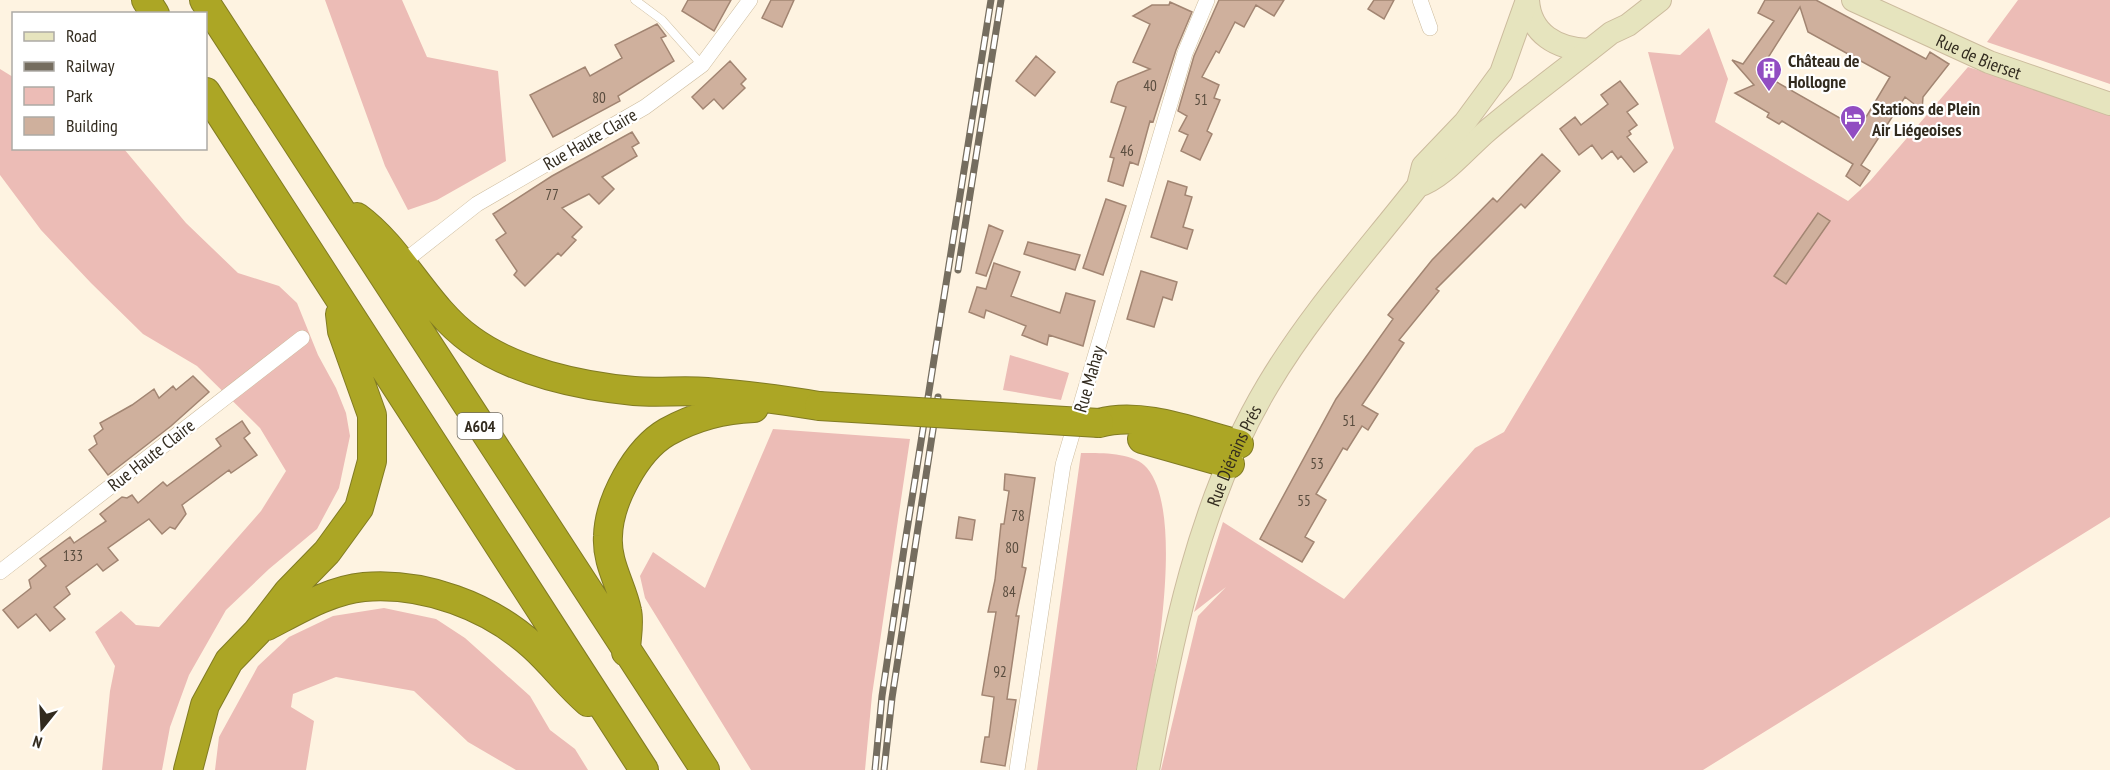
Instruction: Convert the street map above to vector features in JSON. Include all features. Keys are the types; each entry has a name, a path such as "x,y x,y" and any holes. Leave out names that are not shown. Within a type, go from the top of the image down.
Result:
{"highway":[{"name":"A604","path":"204,0 626,652 705,770"},
{"name":"A604","path":"207,94 644,770"},
{"path":"333,200 376,231 416,284 471,340 502,357 560,377 634,391 704,392 815,405 1109,424 1234,454"},
{"path":"188,770 196,733 216,682 229,661 257,632 288,592 327,552 359,508 372,461 372,415 342,331 337,294"},
{"path":"626,652 628,612 612,568 608,537 614,506 626,477 666,433 701,417 730,409 815,405"},
{"path":"257,632 312,602 362,587 431,592 493,617 533,646 567,683 618,729"}],"main road":[{"name":"Rue Diérains Prés","path":"1527,0 1531,20 1547,39 1580,50 1590,50"},
{"name":"Rue Diérains Prés","path":"1148,770 1182,601 1204,530 1234,454 1267,387 1292,348 1418,186 1423,166 1465,122 1501,73 1527,0"},
{"name":"Rue Diérains Prés","path":"1418,186 1435,179 1472,144 1590,50 1660,0"},
{"name":"Rue de Bierset","path":"1853,0 1989,62 2110,104"}],"street":[{"name":"Rue Haute Claire","path":"411,256 477,204 645,107 702,65 750,0"},
{"name":"Rue Mahay","path":"1017,770 1063,465 1185,53 1207,0"},
{"path":"1420,0 1430,28"},
{"name":"Rue Haute Claire","path":"0,572 302,338"}],"lane":[{"path":"635,0 662,20 702,65"}],"green space":[{"path":"325,0 402,0 427,57 498,71 506,161 437,200 408,210 385,166"},
{"path":"2018,0 2110,0 2110,84 1987,42"},
{"path":"1709,28 1728,79 1715,122 1848,201 1870,181 1968,67 2110,111 2110,517 1703,770 1161,770 1198,616 1226,587 1194,612 1223,522 1344,599 1475,448 1504,432 1674,148 1648,52 1680,55"},
{"path":"0,69 12,76 12,150 125,150 186,223 238,273 279,286 297,303 318,355 336,388 346,413 350,436 339,488 317,529 269,569 226,610 189,675 170,727 162,770 102,770 110,691 115,666 95,632 121,611 136,625 159,627 261,511 286,471 260,428 197,366 143,334 41,230 0,175"},
{"path":"1010,355 1069,373 1061,400 1003,390"},
{"path":"773,429 910,439 872,695 865,770 751,770 645,598 640,576 653,552 705,588"},
{"path":"1081,453 1125,456 1147,468 1159,493 1165,527 1166,569 1157,660 1136,770 1037,770"},
{"path":"384,608 436,619 465,638 530,696 550,730 575,749 588,770 516,770 468,742 414,691 336,677 293,694 291,707 314,721 306,770 215,770 219,737 258,666 289,637 333,616"}],"building":[{"path":"688,0 731,0 714,31 682,11"},
{"path":"771,0 794,0 782,27 762,18"},
{"path":"1219,0 1284,0 1274,16 1256,5 1244,27 1235,22 1219,53 1216,51 1202,77 1219,85 1214,98 1220,100 1207,131 1212,134 1200,160 1181,151 1188,135 1179,131 1187,116 1178,111 1194,56"},
{"path":"1374,0 1394,0 1384,19 1368,9"},
{"name":"Château de Hollogne","path":"1765,0 1816,0 1926,59 1930,52 1949,64 1923,97 1922,110 1905,97 1861,165 1870,171 1860,186 1846,176 1853,164 1782,121 1779,124 1767,117 1769,113 1735,93 1754,85 1732,60 1743,64 1774,21 1758,13","holes":["1800,7 1808,32 1890,77 1859,129 1759,72"]},
{"path":"1170,2 1192,12 1176,50 1153,122 1150,121 1138,165 1130,162 1123,186 1108,181 1114,158 1110,157 1126,107 1111,102 1118,82 1150,69 1133,62 1150,24 1133,16 1152,5 1169,5"},
{"path":"657,24 666,36 661,38 674,61 618,96 620,101 553,137 530,95 585,67 590,76 622,58 615,45"},
{"path":"1036,56 1055,72 1035,96 1016,81"},
{"path":"730,61 746,79 741,84 745,88 723,109 714,99 703,109 692,97"},
{"path":"1620,81 1638,104 1627,112 1637,125 1629,131 1631,134 1627,137 1647,162 1634,172 1621,156 1618,159 1612,151 1602,159 1592,145 1579,155 1560,129 1575,117 1581,125 1608,104 1601,95"},
{"path":"632,132 639,143 632,147 637,156 602,177 614,189 599,204 589,194 562,208 582,227 572,237 576,240 561,256 558,253 525,286 514,275 517,271 496,240 506,233 493,214 552,176"},
{"path":"1542,154 1560,171 1525,208 1521,204 1436,289 1439,291 1399,340 1404,343 1362,405 1378,414 1368,430 1362,426 1347,450 1343,448 1316,494 1326,500 1305,537 1314,542 1302,562 1260,539 1336,399 1393,319 1388,315 1432,260 1493,198 1497,202"},
{"path":"1168,181 1187,187 1185,195 1192,197 1183,227 1193,230 1187,249 1151,237"},
{"path":"1106,199 1126,206 1103,275 1083,268"},
{"path":"1818,213 1830,221 1786,284 1774,276"},
{"path":"989,225 1003,231 986,276 976,273"},
{"path":"1028,242 1080,255 1075,270 1024,254"},
{"path":"994,263 1020,272 1011,296 1060,313 1066,293 1095,301 1083,346 1049,335 1047,345 1022,335 1026,326 986,310 984,318 969,312 977,287 986,289"},
{"path":"1141,271 1177,282 1172,300 1163,297 1154,327 1127,319"},
{"path":"193,376 209,392 171,426 108,475 89,450 97,444 94,436 103,429 100,423 132,405 154,389 159,398 173,386 176,390"},
{"path":"242,421 250,433 244,438 257,455 231,473 229,470 182,505 186,514 175,529 170,527 162,534 149,519 108,548 118,560 103,571 97,564 66,587 70,594 54,607 65,619 50,631 36,614 18,628 3,610 31,588 29,580 46,566 40,559 70,537 74,543 106,521 100,514 122,497 127,498 132,495 138,503 163,482 167,486 221,446 216,439"},
{"path":"1005,474 1035,478 1022,567 1026,568 1016,616 1019,616 1007,699 1016,700 1005,766 981,762 985,737 989,737 994,697 982,695 996,612 988,612 995,580 1001,524 1004,524 1009,491 1004,490"},
{"path":"959,517 975,520 972,540 956,538"}],"railway":[{"path":"875,770 882,696 904,549 991,0"},
{"path":"958,270 1001,0"},
{"path":"884,770 892,698 938,397"}],"place":[{"name":"Château de Hollogne","path":"1769,93"},
{"name":"Stations de Plein Air Liégeoises","path":"1853,141"}]}
